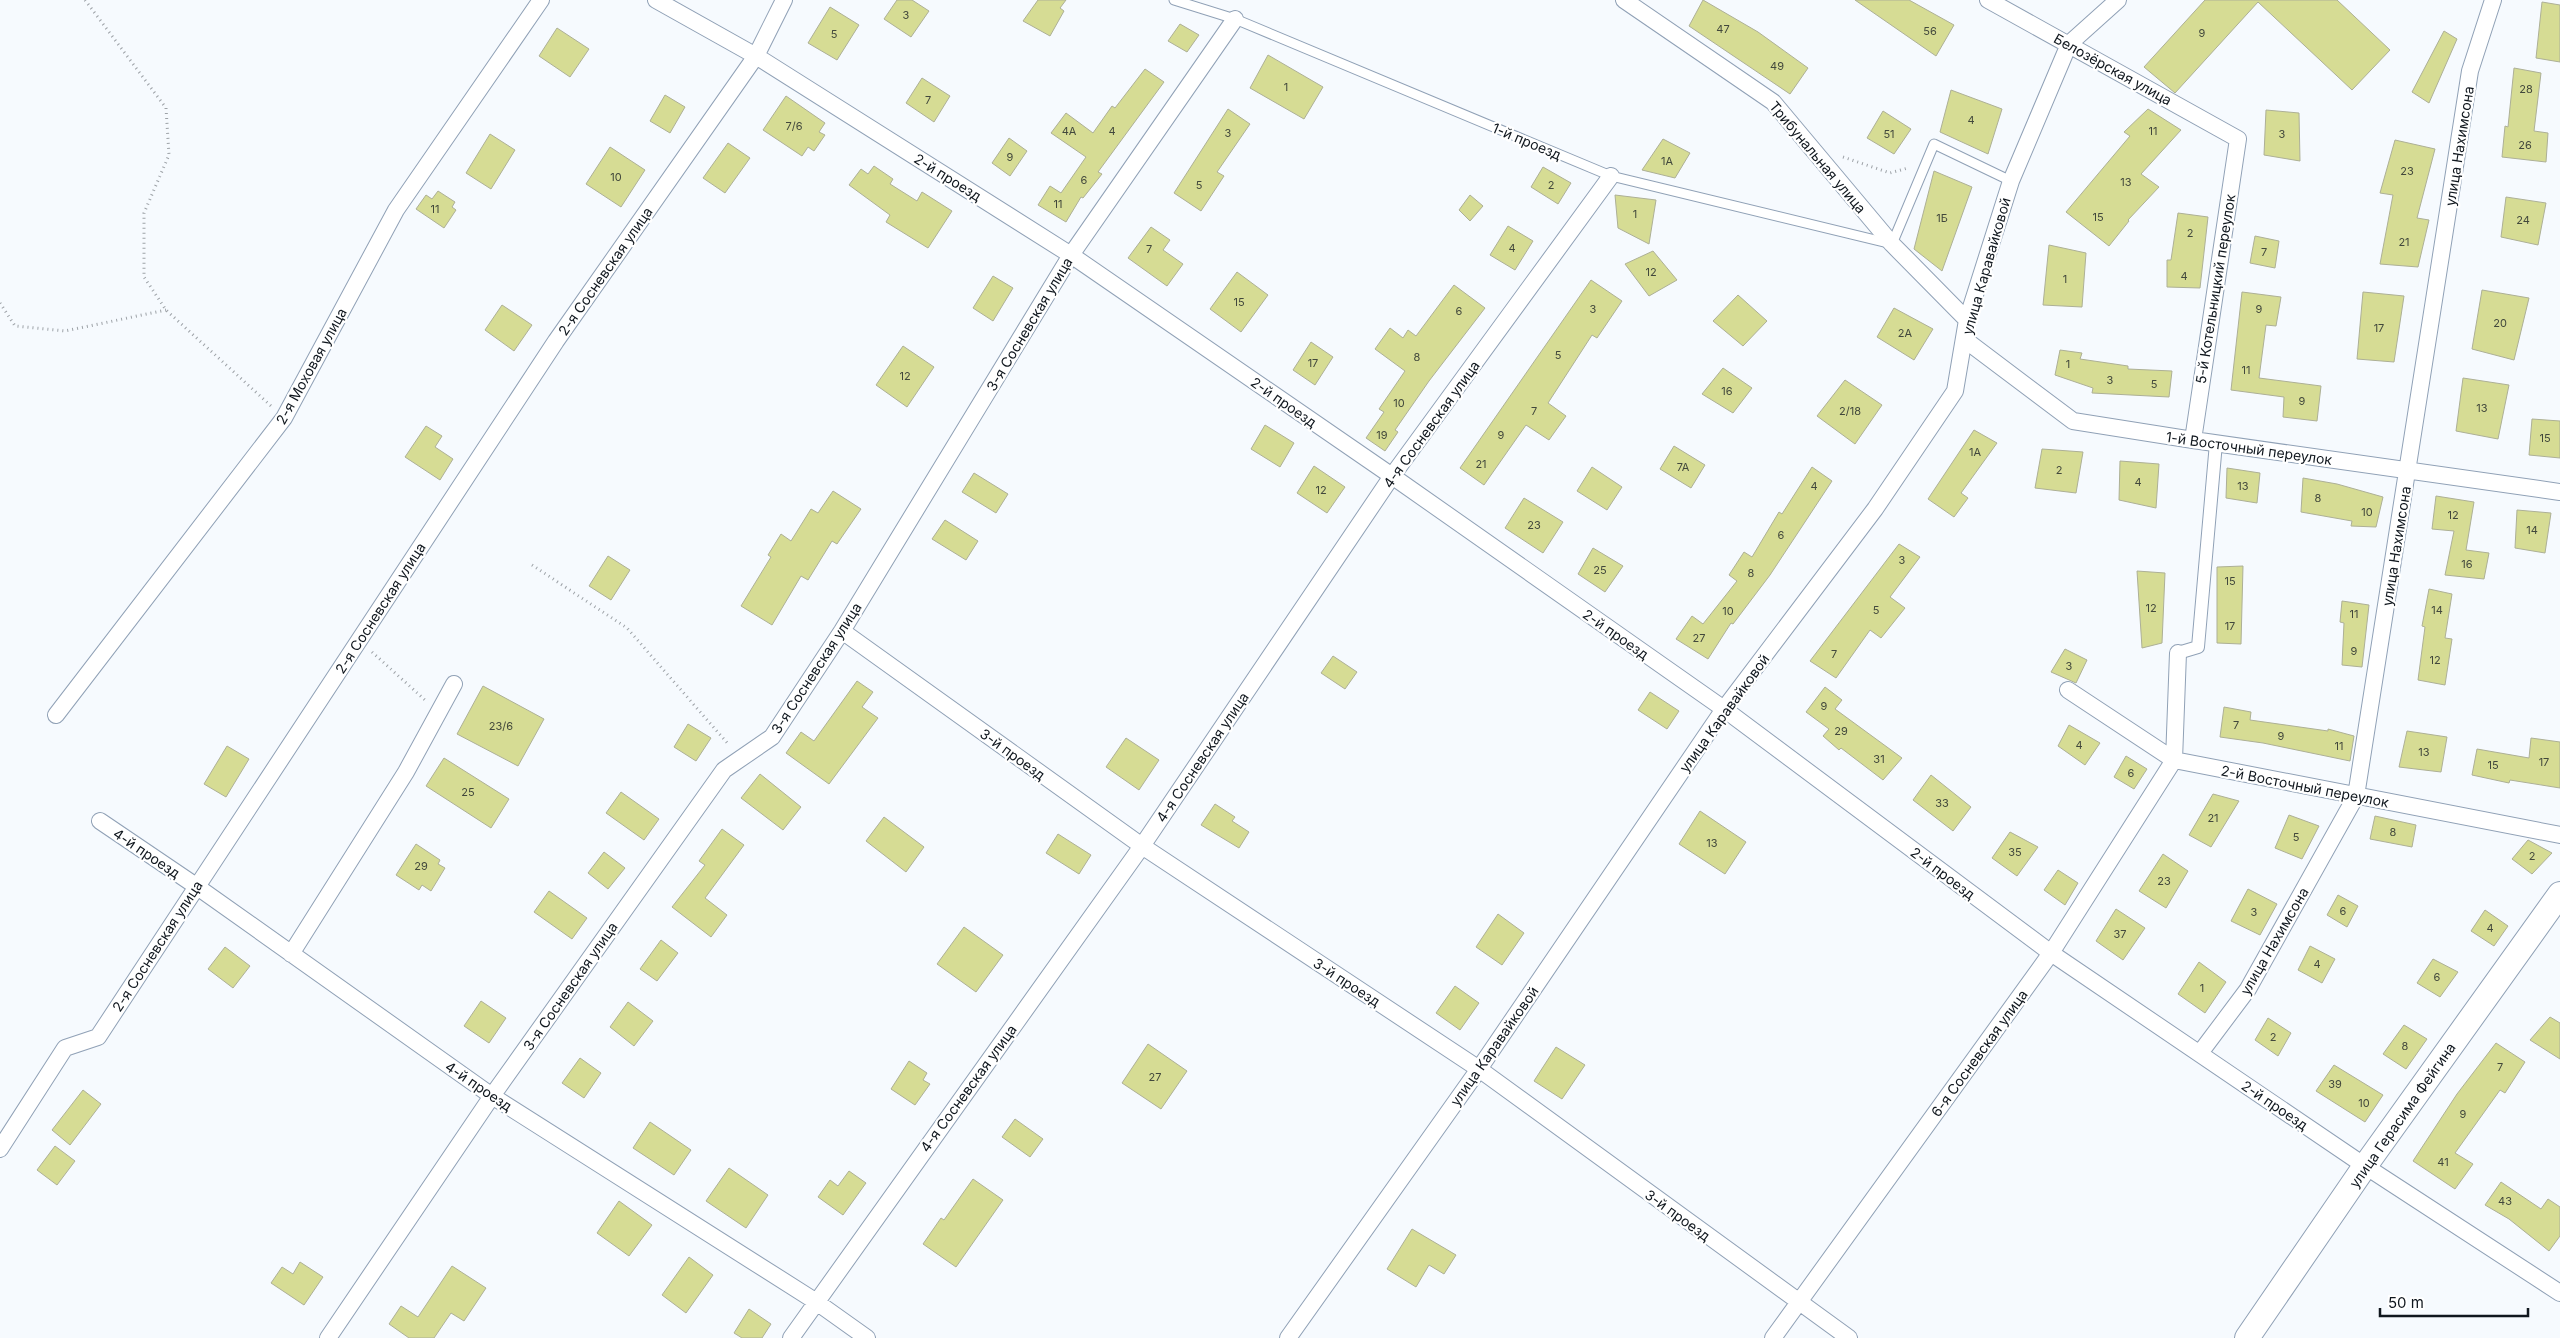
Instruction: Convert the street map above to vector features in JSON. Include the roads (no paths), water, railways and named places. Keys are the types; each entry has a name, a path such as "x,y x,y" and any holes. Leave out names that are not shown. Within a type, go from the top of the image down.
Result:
{"main road":[{"name":"улица Герасима Фейгина","path":"2247,1338 2366,1166 2560,894"}],"street":[{"name":"2-я Моховая улица","path":"56,715 284,418 396,210 541,0"},
{"name":"2-й проезд","path":"656,0 756,56 1071,255 1392,476 1724,710 2051,953 2366,1166 2560,1293"},
{"name":"2-я Сосневская улица","path":"0,1149 65,1048 98,1037 556,340 756,56 784,0"},
{"name":"Трибунальная улица","path":"1624,0 1774,102 1892,244 1967,320"},
{"name":"Белозёрская улица","path":"1988,0 2238,139"},
{"path":"2069,44 2118,0"},
{"name":"улица Нахимсона","path":"2200,1053 2248,989 2356,796 2470,71 2493,0"},
{"name":"3-я Сосневская улица","path":"328,1338 492,1096 724,770 772,737 842,632 1071,255 1235,20"},
{"name":"улица Каравайковой","path":"1288,1338 1479,1069 1724,710 1875,509 1955,390 1967,320 2011,181 2069,44"},
{"name":"5-й Котельницкий переулок","path":"2193,440 2238,139"},
{"name":"4-я Сосневская улица","path":"791,1338 815,1301 1142,846 1392,476 1611,176"},
{"name":"1-й Восточный переулок","path":"1964,339 2073,421 2560,492"},
{"path":"2174,760 2178,653 2198,647 2216,443"},
{"name":"3-й проезд","path":"842,632 1142,846 1479,1069 1798,1303 1849,1338"},
{"path":"291,954 406,772 454,684"},
{"name":"2-й Восточный переулок","path":"2068,690 2174,760 2560,836"},
{"name":"6-я Сосневская улица","path":"1773,1338 2051,953 2174,760"},
{"name":"4-й проезд","path":"100,821 196,886 492,1096 815,1301 867,1338"}],"lane":[{"name":"1-й проезд","path":"1174,0 1235,20 1611,176 1892,244"},
{"path":"1892,244 1934,144 2011,181"}]}
